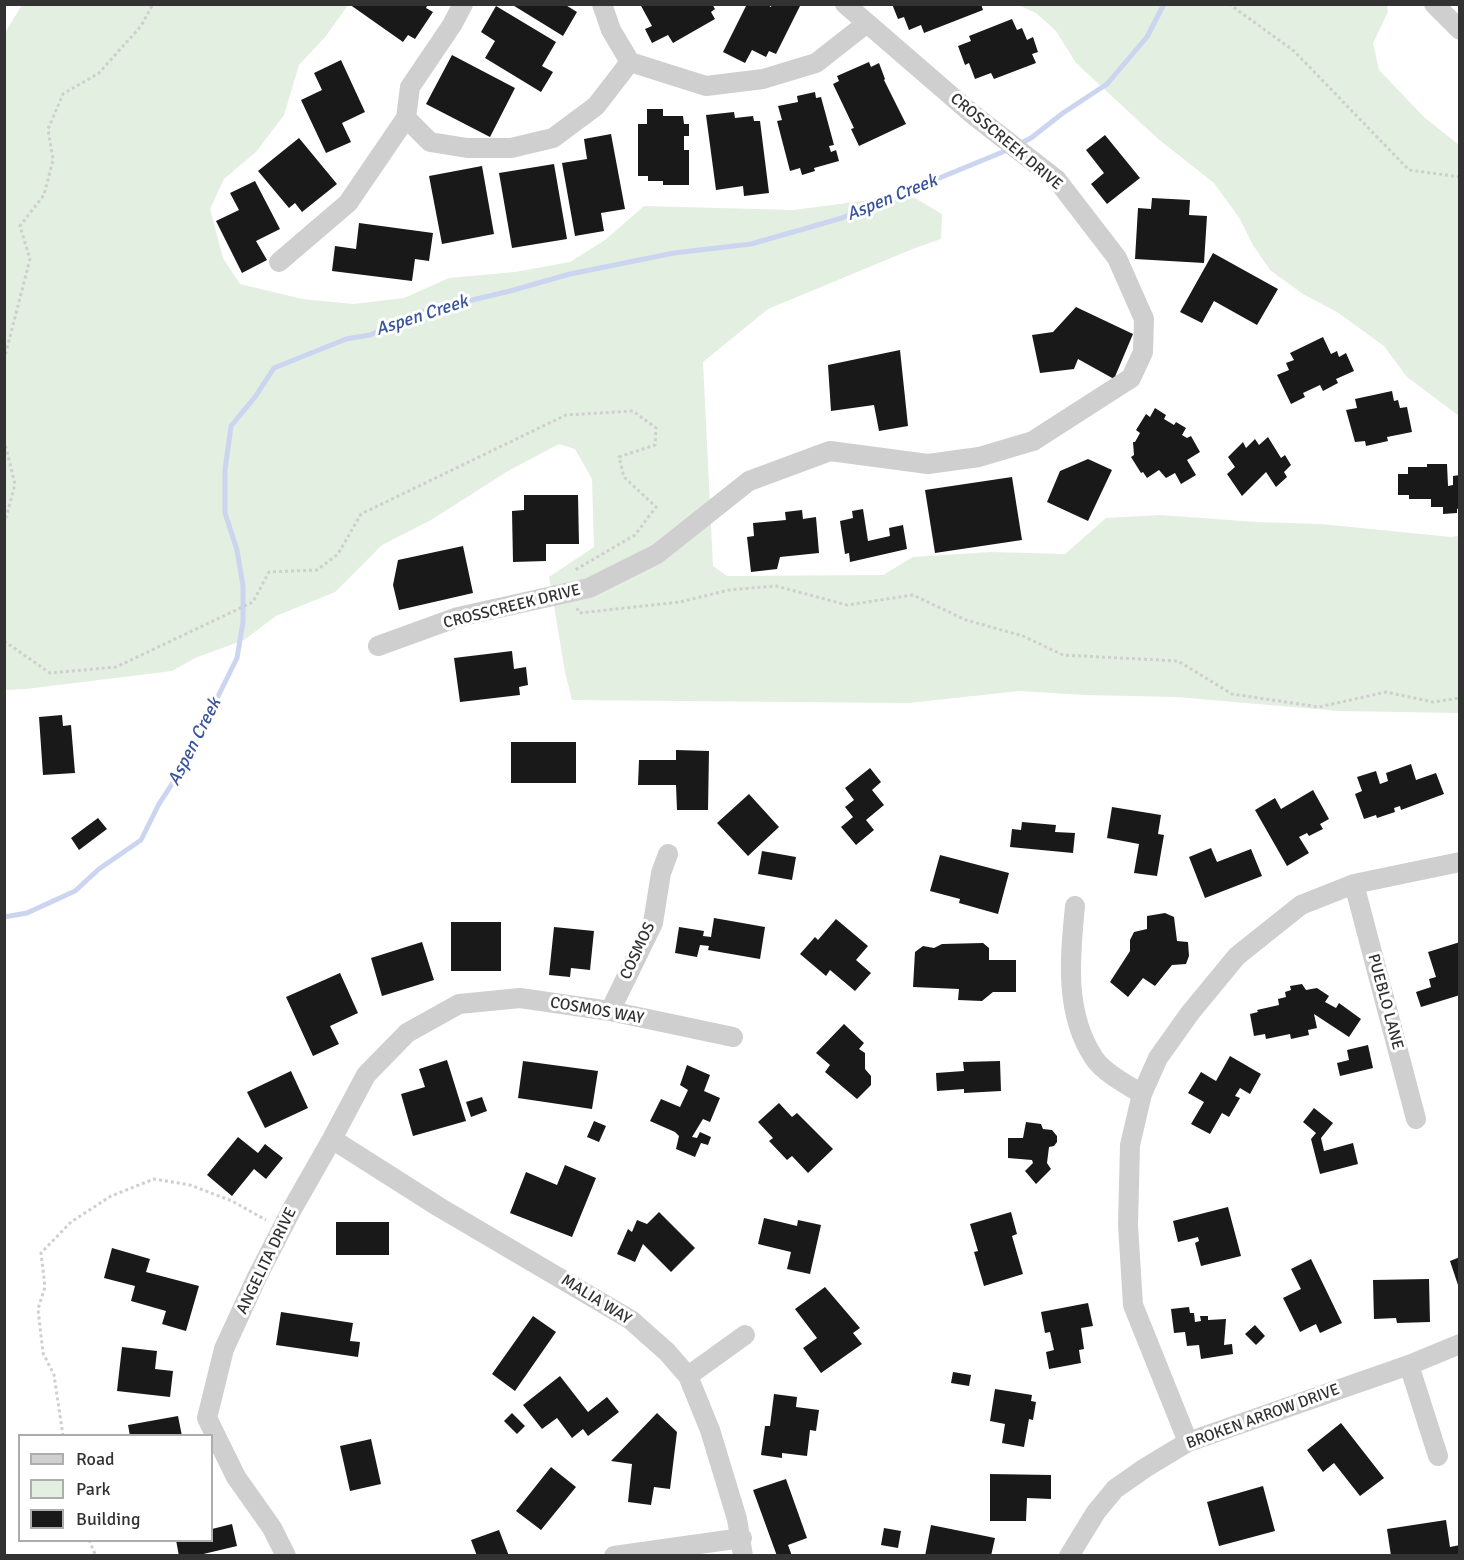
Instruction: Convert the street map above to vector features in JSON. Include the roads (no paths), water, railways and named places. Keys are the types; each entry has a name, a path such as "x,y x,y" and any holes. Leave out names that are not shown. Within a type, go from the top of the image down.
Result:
{"street":[{"path":"279,262 348,203 406,118 410,87 452,25 463,4"},
{"path":"602,4 611,30 630,62 706,86 763,79 816,63 867,23"},
{"name":"CROSSCREEK DRIVE","path":"378,646 458,617 589,588 657,554 749,481 831,451 928,464 979,457 1033,441 1131,378 1143,352 1144,319 1117,258 1057,180 971,113 845,4"},
{"path":"1434,4 1460,30"},
{"path":"406,118 430,142 467,148 511,148 553,138 597,106 630,62"},
{"name":"COSMOS","path":"610,1011 653,923 661,873 668,854"},
{"path":"1188,1442 1133,1305 1128,1225 1130,1146 1142,1094 1158,1058 1190,1013 1237,956 1301,906 1354,884 1460,862"},
{"name":"PUEBLO LANE","path":"1354,884 1416,1119"},
{"path":"1075,906 1070,982 1080,1028 1095,1060 1119,1080 1142,1094"},
{"name":"COSMOS WAY","path":"459,1004 520,998 610,1011 734,1037"},
{"name":"ANGELITA DRIVE","path":"286,1556 272,1528 236,1477 207,1418 224,1349 282,1229 366,1075 408,1032 459,1004"},
{"name":"MALIA WAY","path":"332,1139 439,1207 631,1320 667,1352 688,1376 710,1430 742,1547"},
{"path":"688,1376 745,1335"},
{"name":"BROKEN ARROW DRIVE","path":"1069,1556 1096,1512 1115,1489 1188,1442 1409,1365 1460,1344"},
{"path":"1409,1365 1438,1456"},
{"path":"614,1556 742,1547"}],"waterway":[{"name":"Aspen Creek","path":"1018,145 1107,84 1147,37 1164,4"},
{"name":"Aspen Creek","path":"4,917 27,913 75,891 99,869 141,840 159,804 183,767 237,658 243,622 243,586 237,550 225,513 225,470 231,426 255,397 274,368 346,339 370,335 422,312 570,274 674,253 751,244 842,218 1010,149"}]}
